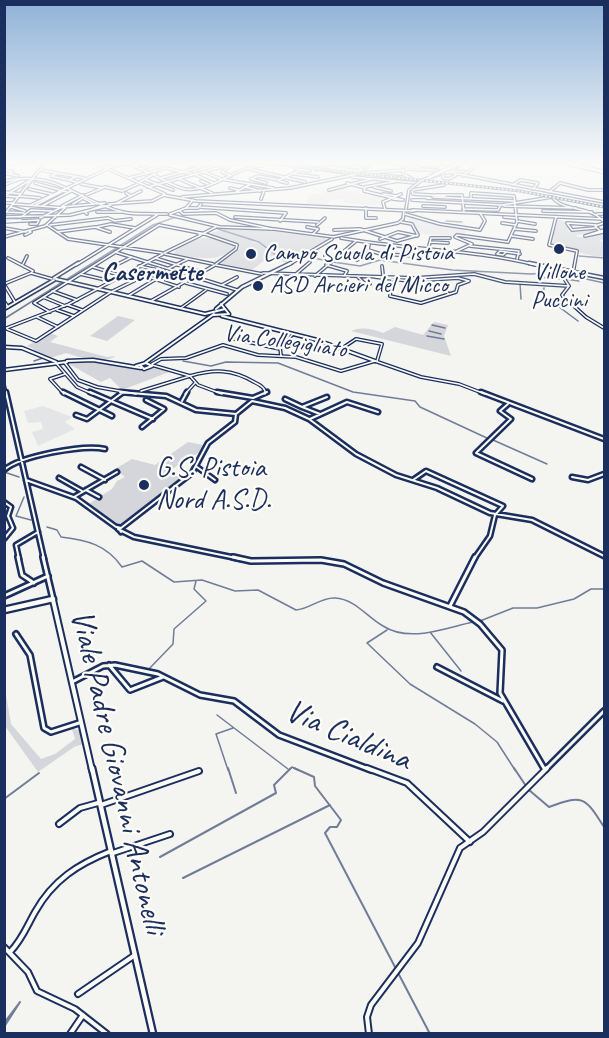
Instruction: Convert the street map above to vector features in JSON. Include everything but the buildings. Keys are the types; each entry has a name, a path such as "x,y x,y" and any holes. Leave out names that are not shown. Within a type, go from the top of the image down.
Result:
{"main road":[{"path":"4,610 53,599"}],"street":[{"path":"18,217 24,211"},
{"path":"15,229 24,211"},
{"path":"30,221 51,211"},
{"path":"47,225 56,219 61,211"},
{"path":"50,312 34,303 64,281 80,274 159,225 166,216 179,211"},
{"path":"181,211 184,214 215,213 231,220 272,229"},
{"path":"231,220 241,211"},
{"path":"264,211 286,213 280,221"},
{"path":"366,211 365,217 376,218"},
{"path":"400,222 405,211"},
{"path":"406,211 414,217 443,225 480,230 485,221 479,211"},
{"path":"436,211 456,211"},
{"path":"482,211 517,216"},
{"path":"470,246 472,243 455,236 508,242 515,229 516,211"},
{"path":"565,211 604,214"},
{"path":"40,218 56,219 97,212 109,215 116,221"},
{"path":"116,221 121,212"},
{"path":"4,237 47,225 121,212 155,214 215,227 272,229 313,234 358,240 370,245 455,252 470,246 519,251 520,254"},
{"path":"48,214 59,215"},
{"path":"4,301 7,308 15,304 155,214"},
{"path":"597,214 600,219"},
{"path":"5,215 21,219"},
{"path":"5,215 37,223 39,220 30,221"},
{"path":"235,217 318,222"},
{"path":"504,217 600,219 604,221 595,227 572,230 567,223 595,227 603,231"},
{"path":"556,217 549,245 577,252 573,273"},
{"path":"63,230 64,218"},
{"path":"316,225 325,218"},
{"path":"102,230 116,221 131,219"},
{"path":"26,232 30,221"},
{"path":"517,221 535,224"},
{"path":"151,364 207,320 237,290 262,275 299,262 328,242 339,238 406,223"},
{"path":"395,224 406,223 416,228 417,236"},
{"path":"502,223 516,225"},
{"path":"56,231 111,224 135,228"},
{"path":"6,228 9,225"},
{"path":"47,225 66,239 164,253 262,275"},
{"path":"151,302 204,273 237,246 201,234 159,225"},
{"path":"95,227 110,232"},
{"path":"6,329 67,306 120,274 215,227"},
{"path":"307,227 318,229 313,234"},
{"path":"6,228 26,232"},
{"path":"515,229 536,231"},
{"path":"333,230 364,231 380,238 400,241 417,236"},
{"path":"380,238 398,232 417,236"},
{"path":"512,236 533,239"},
{"path":"427,249 431,238 450,238"},
{"path":"315,276 353,240"},
{"path":"430,242 448,243"},
{"path":"357,260 369,251 370,245"},
{"path":"461,250 517,259 564,273 604,278"},
{"path":"369,251 416,256 415,260"},
{"path":"115,252 237,290"},
{"path":"506,252 520,254"},
{"path":"517,259 520,254"},
{"path":"23,264 27,256"},
{"path":"325,256 334,258"},
{"path":"8,258 23,264 33,272 31,273"},
{"path":"116,265 132,258"},
{"path":"154,258 204,273"},
{"path":"168,269 188,259"},
{"path":"296,274 310,262"},
{"path":"326,265 347,271 344,276"},
{"path":"92,266 136,280"},
{"path":"137,266 166,272 178,278"},
{"path":"382,267 382,275"},
{"path":"278,270 282,272"},
{"path":"6,329 35,341 111,292 154,271"},
{"path":"272,272 315,276 382,275 418,278 474,274 498,280 569,286"},
{"path":"15,304 4,284 31,273 181,309 205,314 213,313 235,321 293,334 376,361 382,344 356,339 341,349"},
{"path":"564,273 569,286 565,298 585,316 604,328"},
{"path":"80,274 108,281"},
{"path":"497,275 498,280"},
{"path":"146,276 179,287"},
{"path":"357,276 364,283 370,284"},
{"path":"369,276 410,284 416,291 442,289 450,294"},
{"path":"222,285 237,277"},
{"path":"392,280 390,294 421,303 458,292 458,285 468,283 468,280 457,278 404,283"},
{"path":"128,296 156,279"},
{"path":"186,283 228,294"},
{"path":"181,309 206,290"},
{"path":"52,291 77,300"},
{"path":"4,296 10,294"},
{"path":"43,297 84,310"},
{"path":"13,299 20,300"},
{"path":"221,304 235,321"},
{"path":"57,309 74,316"},
{"path":"216,310 225,309"},
{"path":"207,320 229,313"},
{"path":"201,325 207,318 205,314"},
{"path":"37,317 58,327"},
{"path":"280,356 280,349 293,334"},
{"path":"230,338 280,349"},
{"name":"Via Collegigliato","path":"156,361 185,359 223,345 256,355 298,357 341,371 376,361 421,377 449,381 604,439"},
{"path":"4,347 22,348 56,362 77,387 153,419"},
{"path":"4,370 90,359 134,367 156,361 160,365"},
{"path":"66,362 79,380 122,393 166,396 196,410 236,414 252,402 286,409 310,419 358,456 411,481 437,488 495,514 529,518 604,556"},
{"path":"140,367 145,363 160,365 189,375 195,383 238,397 258,398 267,393 243,373 210,370 189,375 161,386 151,385 141,391"},
{"path":"65,374 50,380 64,395 112,416"},
{"path":"182,401 181,399 195,383"},
{"path":"4,385 53,599"},
{"path":"76,415 86,419 122,393"},
{"path":"302,406 327,397"},
{"path":"285,399 320,414"},
{"path":"142,427 164,409 146,400"},
{"path":"310,419 347,402 378,412"},
{"path":"508,404 500,411 512,419 476,453 532,478"},
{"path":"119,528 197,467 208,443 235,422 236,414"},
{"path":"4,470 6,466 81,446 105,449"},
{"path":"81,467 105,480"},
{"path":"197,467 216,480"},
{"path":"411,481 426,471 503,506 495,514 490,536 468,567 450,606"},
{"path":"74,497 117,472"},
{"path":"572,477 586,480 604,474"},
{"path":"58,477 99,497"},
{"path":"26,480 74,497 134,537 248,561 321,560 338,562 383,583 450,606 471,616 502,650 499,685 503,701 545,770"},
{"path":"4,502 11,507 8,516 13,528 4,539"},
{"path":"34,582 22,575 16,545 38,532"},
{"path":"4,596 48,576"},
{"name":"Viale Padre Giovanni Antonelli","path":"53,599 153,1034"},
{"path":"16,634 30,655 44,729 51,732 82,722"},
{"path":"72,682 109,664 129,690 163,676"},
{"name":"Via Cialdina","path":"109,664 153,672 200,695 234,701 279,735 407,783 470,842"},
{"path":"437,667 503,701"},
{"path":"369,1034 370,1005 418,943 460,848 483,832 604,711"},
{"path":"59,824 78,809 199,771"},
{"path":"10,952 22,939 37,908 66,873 82,861 170,834"},
{"path":"4,946 28,972 39,992 66,1003 107,1034"},
{"name":"Viale Padre Giovanni Antonelli","path":"78,994 135,955"},
{"path":"70,1034 83,1015"}],"shaded area":[{"path":"410,217 439,226 467,229 464,236 419,234 415,225 408,223"},
{"path":"557,219 566,222 569,232 587,231 595,225 592,228 597,231 574,236 588,238 604,233 604,239 599,241 604,242 604,257 552,245"},
{"path":"225,229 268,230 329,239 308,254 323,243 308,250 305,256 288,259 303,258 293,264 281,269 262,272 257,271 267,271 287,263 270,256 252,270 219,263 240,248 235,242 208,234"},
{"path":"212,237 234,244 235,248 212,258 174,255 179,246 184,243"},
{"path":"118,316 135,320 107,341 90,336"},
{"path":"434,322 448,325 444,336 451,356 351,331 367,329 383,333 395,327 423,335"},
{"path":"50,333 58,336 50,342 107,357 116,356 97,360 66,353 50,358 31,351 34,349 27,346"},
{"path":"91,361 143,371 158,367 172,371 122,390 110,378 101,382 69,364"},
{"path":"43,406 72,417 65,422 75,429 38,446 32,432 43,429 41,422 28,423 24,411"},
{"name":"G.S. Pistoia Nord A.S.D.","path":"188,442 203,445 203,450 169,471 183,479 122,524 114,524 87,505 112,489 117,481 125,477 115,469 132,459 155,465"},
{"path":"4,683 11,724 41,759 55,754 75,739 72,729 79,730 83,744 74,747 38,772 5,726"}],"waterway":[{"path":"4,319 153,225 176,217"},
{"path":"446,221 462,222"},
{"path":"446,224 462,226"},
{"path":"215,228 259,242 281,259 304,257"},
{"path":"579,256 604,258"},
{"path":"309,257 328,261"},
{"path":"333,262 360,266 380,260 452,270 531,274 555,272 604,283"},
{"path":"536,274 538,277 562,279"},
{"path":"565,279 579,281"},
{"path":"520,283 521,299"},
{"path":"544,288 543,295 578,321"},
{"path":"432,325 445,328"},
{"path":"429,331 441,334"},
{"path":"427,336 444,339"},
{"path":"34,361 43,358"},
{"path":"183,361 211,366 226,362 278,363 353,392 415,401 420,407 489,439"},
{"path":"493,440 547,464"},
{"path":"4,472 19,477"},
{"path":"24,497 16,516 31,520"},
{"path":"47,527 57,530 61,537 96,545 110,553 122,567 142,561 174,582 202,580 235,591 258,590 296,610 325,599 342,599 355,605 393,631 416,634 430,632"},
{"path":"148,670 173,644 174,629 206,601 194,589 196,581"},
{"path":"480,621 513,608 537,608 574,599 591,589 604,589"},
{"path":"430,632 473,622"},
{"path":"387,630 367,643 410,684 475,724 497,742 515,770"},
{"path":"430,632 461,671"},
{"path":"172,684 190,692"},
{"path":"217,715 288,769"},
{"path":"228,770 216,734 233,728"},
{"path":"160,857 276,793 274,785 292,767 294,768"},
{"path":"228,768 236,793"},
{"path":"294,768 314,777 315,786 330,805"},
{"path":"294,768 298,770"},
{"path":"514,768 526,786"},
{"path":"4,799 39,773"},
{"path":"529,790 549,807 569,800 582,801 592,809 604,827"},
{"path":"183,878 330,805"},
{"path":"330,805 341,820 337,827 330,827 325,833 430,1034"},
{"path":"4,1023 20,1002 4,1027"}],"place":[{"name":"Villone Puccini","path":"559,249"},
{"name":"Campo Scuola di Pistoia","path":"251,254"},
{"name":"ASD Arcieri del Micco","path":"258,286"},
{"name":"G.S. Pistoia Nord A.S.D.","path":"144,485"}],"district":[{"name":"Casermette","path":"152,273"}]}
